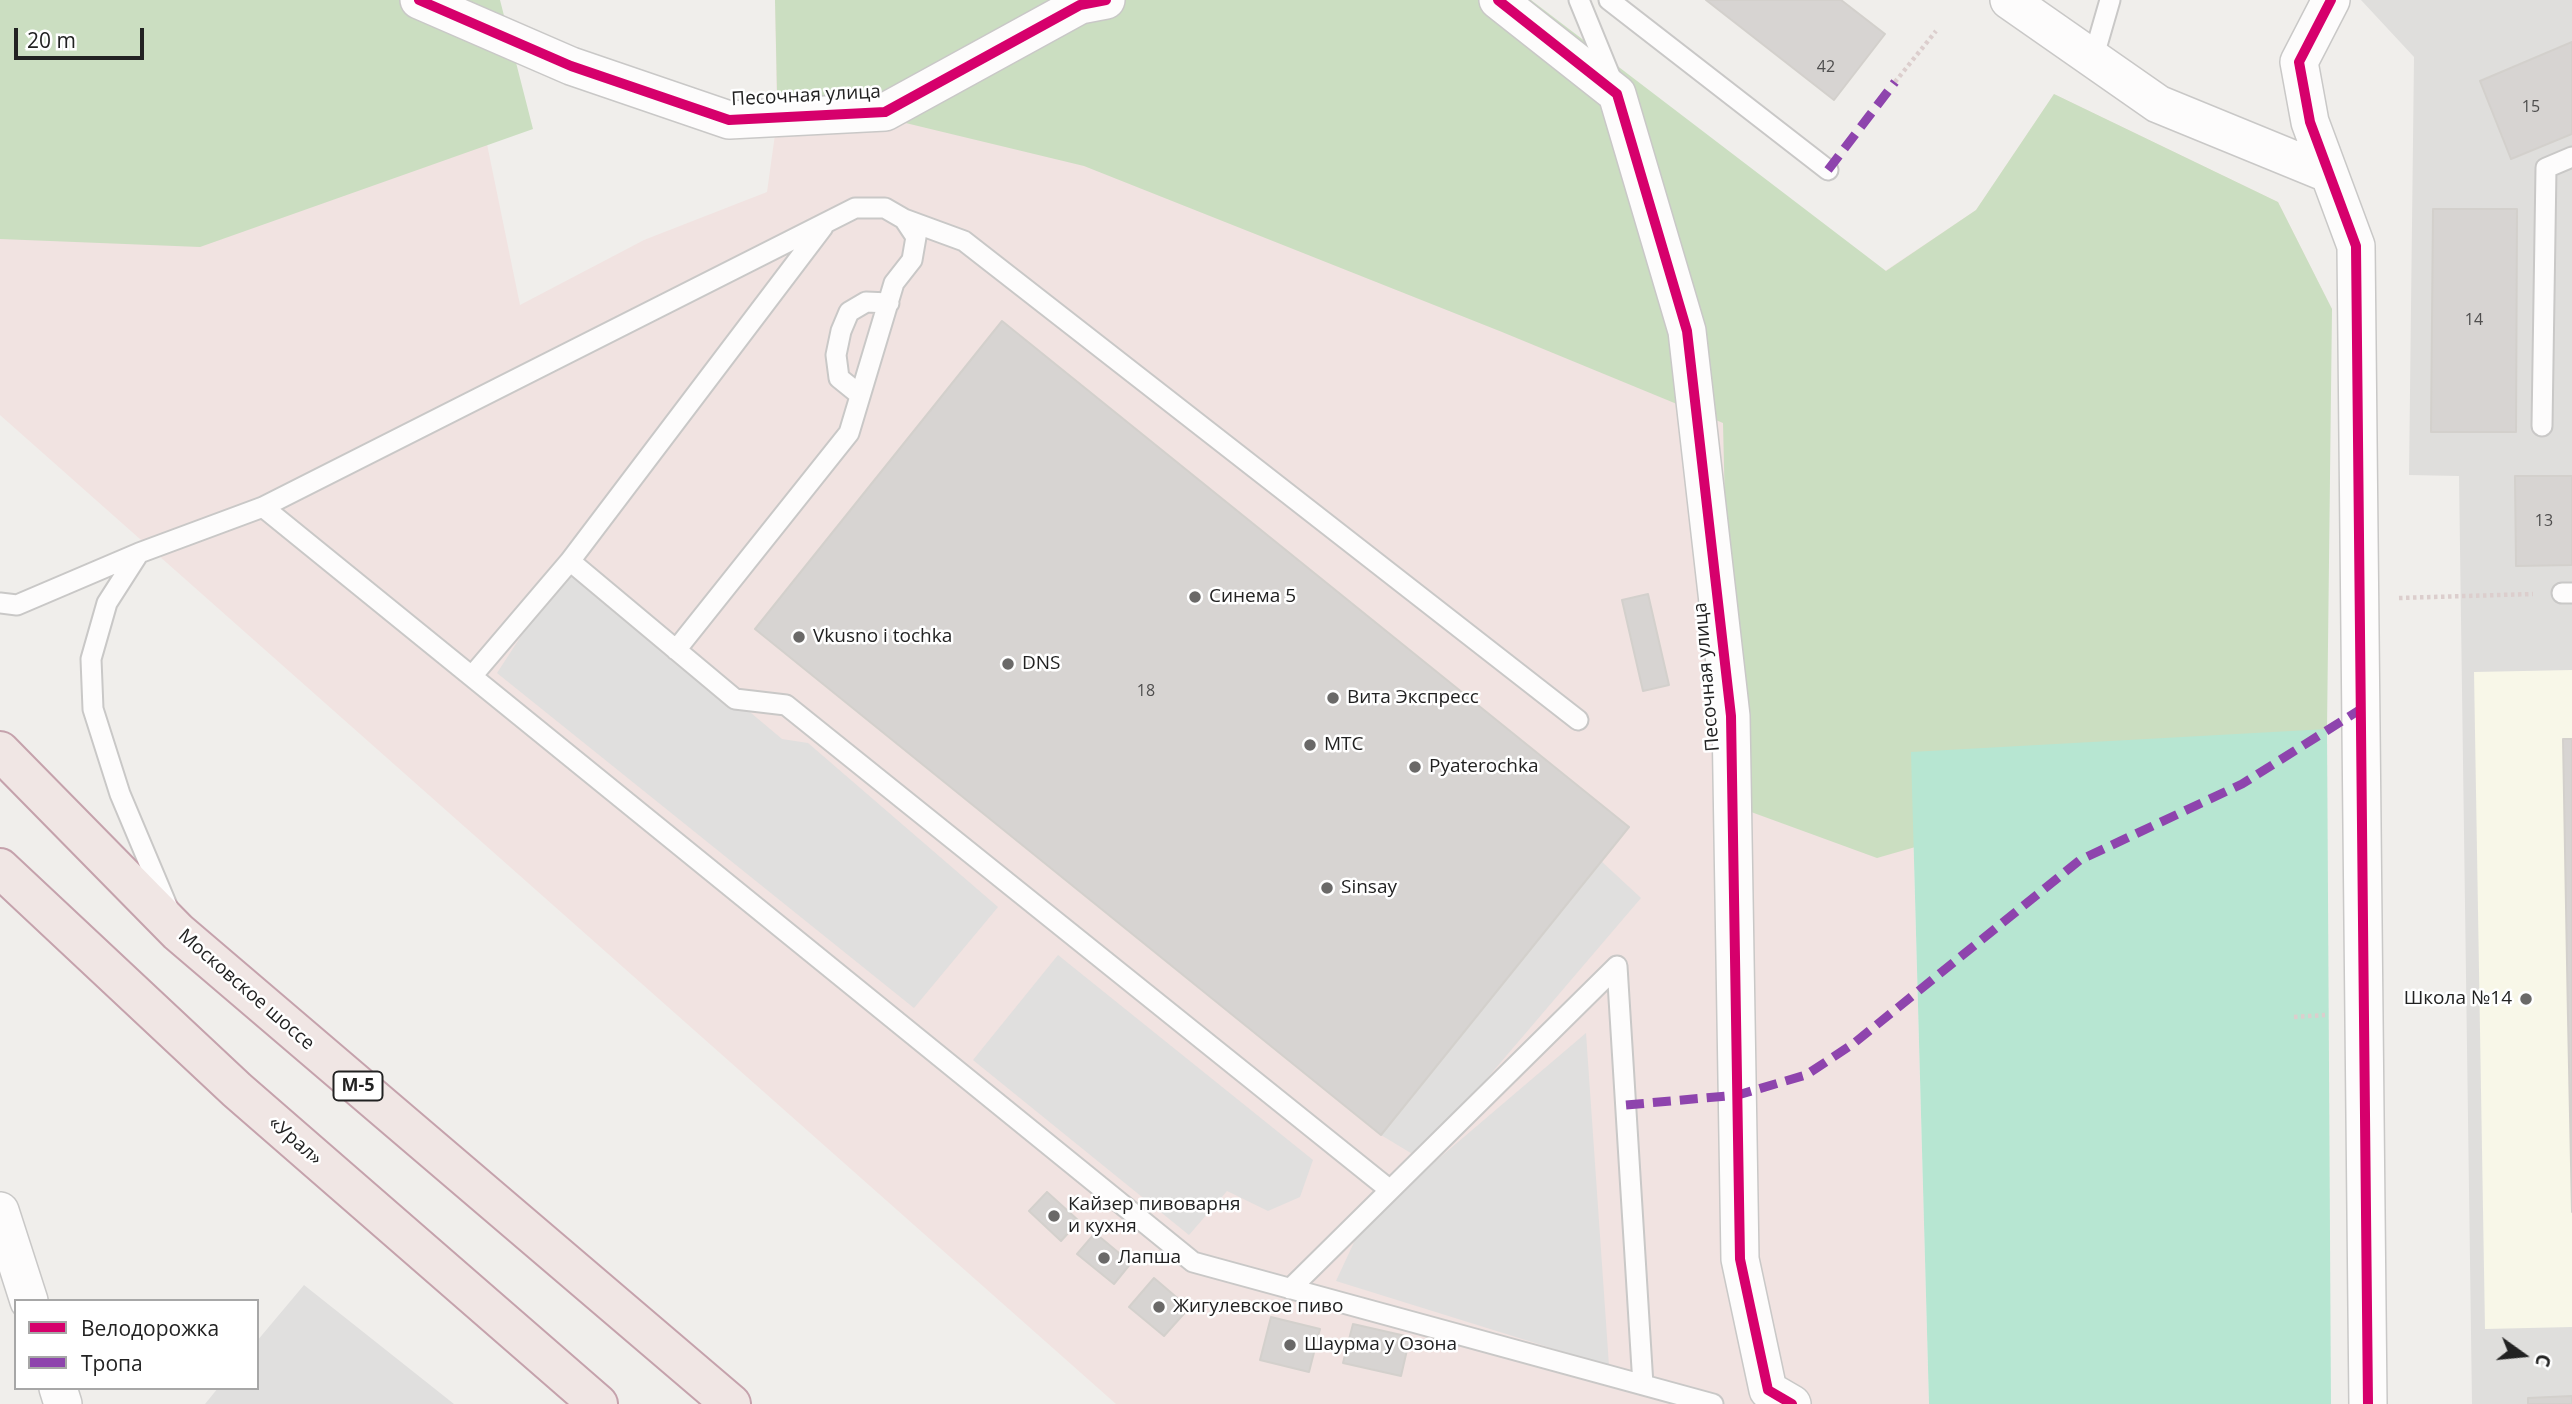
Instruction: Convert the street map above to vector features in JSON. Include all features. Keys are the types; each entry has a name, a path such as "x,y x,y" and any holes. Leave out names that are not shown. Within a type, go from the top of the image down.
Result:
{"highway":[{"name":"Московское шоссе","path":"0,751 178,932 732,1404"},
{"name":"«Урал»","path":"0,869 237,1090 598,1404"}],"street":[{"name":"Песочная улица","path":"419,0 571,66 729,120 885,112 1080,5 1107,0"},
{"path":"1498,0 1617,94"},
{"path":"2009,0 2158,104 2329,174"},
{"path":"2331,0 2300,62 2310,122 2356,246 2368,1404"},
{"name":"Песочная улица","path":"1617,94 1687,331 1731,716 1740,1259 1768,1390 1792,1404"},
{"path":"0,1211 28,1299"}],"lane":[{"path":"1579,0 1617,94"},
{"path":"1609,0 1828,170"},
{"path":"2092,59 2110,0"},
{"path":"2542,426 2546,168 2572,158"},
{"path":"0,603 17,605 139,553 263,507 855,208 885,208 904,219 964,240 1578,720"},
{"path":"676,650 849,433 894,283 912,260 916,237 904,219"},
{"path":"472,676 570,561 826,222"},
{"path":"860,395 839,378 836,355 841,331 849,312 866,302 889,303"},
{"path":"263,507 1193,1262 1713,1404"},
{"path":"139,553 107,603 91,659 93,709 120,794 178,932"},
{"path":"570,561 735,699 786,705 1390,1190"},
{"path":"1290,1289 1617,966 1643,1385"}],"path":[{"path":"1895,82 1936,31"},
{"path":"2360,599 2567,593"},
{"path":"2294,1017 2328,1015"}],"shaded area":[{"path":"775,0 1735,160 1885,271 1976,210 2054,94 2278,202 2332,309 1911,752 1929,1404 1116,1404 0,415 0,207 472,71 520,305 644,240 767,192 777,120"},
{"path":"2361,0 2572,0 2572,1404 2472,1404 2459,476 2409,475 2414,57"},
{"path":"570,561 782,739 808,743 998,907 914,1008 497,673"},
{"name":"Школа №14","path":"2572,670 2572,1327 2485,1329 2474,672"},
{"path":"1601,861 1641,898 1419,1158 1381,1135"},
{"path":"1058,955 1313,1160 1300,1197 1268,1211 1227,1191 1189,1235 973,1060"},
{"path":"1586,1033 1609,1366 1336,1281 1363,1223"},
{"path":"304,1285 454,1404 205,1404 216,1390 259,1390 259,1339"}],"green space":[{"path":"0,0 500,0 533,129 200,247 0,239"},
{"path":"775,0 1531,0 1886,271 1976,210 2054,94 2278,202 2332,309 2327,729 1877,858 1732,805 1723,423 1084,166 777,92"},
{"path":"2327,729 2331,1404 1929,1404 1911,752"}],"building":[{"path":"1706,0 1841,0 1885,34 1834,100"},
{"path":"2572,42 2572,134 2511,159 2480,81"},
{"path":"2433,209 2517,209 2516,432 2431,432"},
{"path":"1002,321 1629,827 1381,1135 755,629"},
{"path":"2515,476 2572,476 2572,565 2516,566"},
{"path":"1648,594 1669,685 1643,691 1622,600"},
{"path":"2563,739 2572,739 2572,1212 2568,1018"},
{"name":"Кайзер пивоварня и кухня","path":"1047,1192 1079,1221 1061,1241 1029,1211"},
{"name":"Лапша","path":"1095,1233 1131,1263 1114,1284 1077,1254"},
{"name":"Жигулевское пиво","path":"1154,1278 1189,1308 1164,1336 1129,1307"},
{"name":"Шаурма у Озона","path":"1271,1317 1320,1329 1309,1372 1260,1360"},
{"path":"1353,1324 1410,1337 1401,1376 1343,1363"},
{"path":"2572,1396 2572,1404 2528,1404 2528,1398"}],"marked path":[{"path":"1828,170 1895,82"},
{"path":"1626,1105 1738,1095 1806,1075 1853,1044 2080,860 2242,784 2361,709"}],"cycle path":[{"path":"419,0 571,66 729,120 885,112 1080,5 1106,0"},
{"path":"1498,0 1617,94 1687,331 1731,716 1740,1259 1768,1390 1792,1404"},
{"path":"2331,0 2299,62 2310,122 2356,246 2368,1404"}],"place":[{"name":"Синема 5","path":"1195,597"},
{"name":"Vkusno i tochka","path":"799,637"},
{"name":"DNS","path":"1008,664"},
{"name":"Вита Экспресс","path":"1333,698"},
{"name":"МТС","path":"1310,745"},
{"name":"Pyaterochka","path":"1415,767"},
{"name":"Sinsay","path":"1327,888"},
{"name":"Школа №14","path":"2526,999"},
{"name":"Кайзер пивоварня и кухня","path":"1054,1216"},
{"name":"Лапша","path":"1104,1258"},
{"name":"Жигулевское пиво","path":"1159,1307"},
{"name":"Шаурма у Озона","path":"1290,1345"}]}
